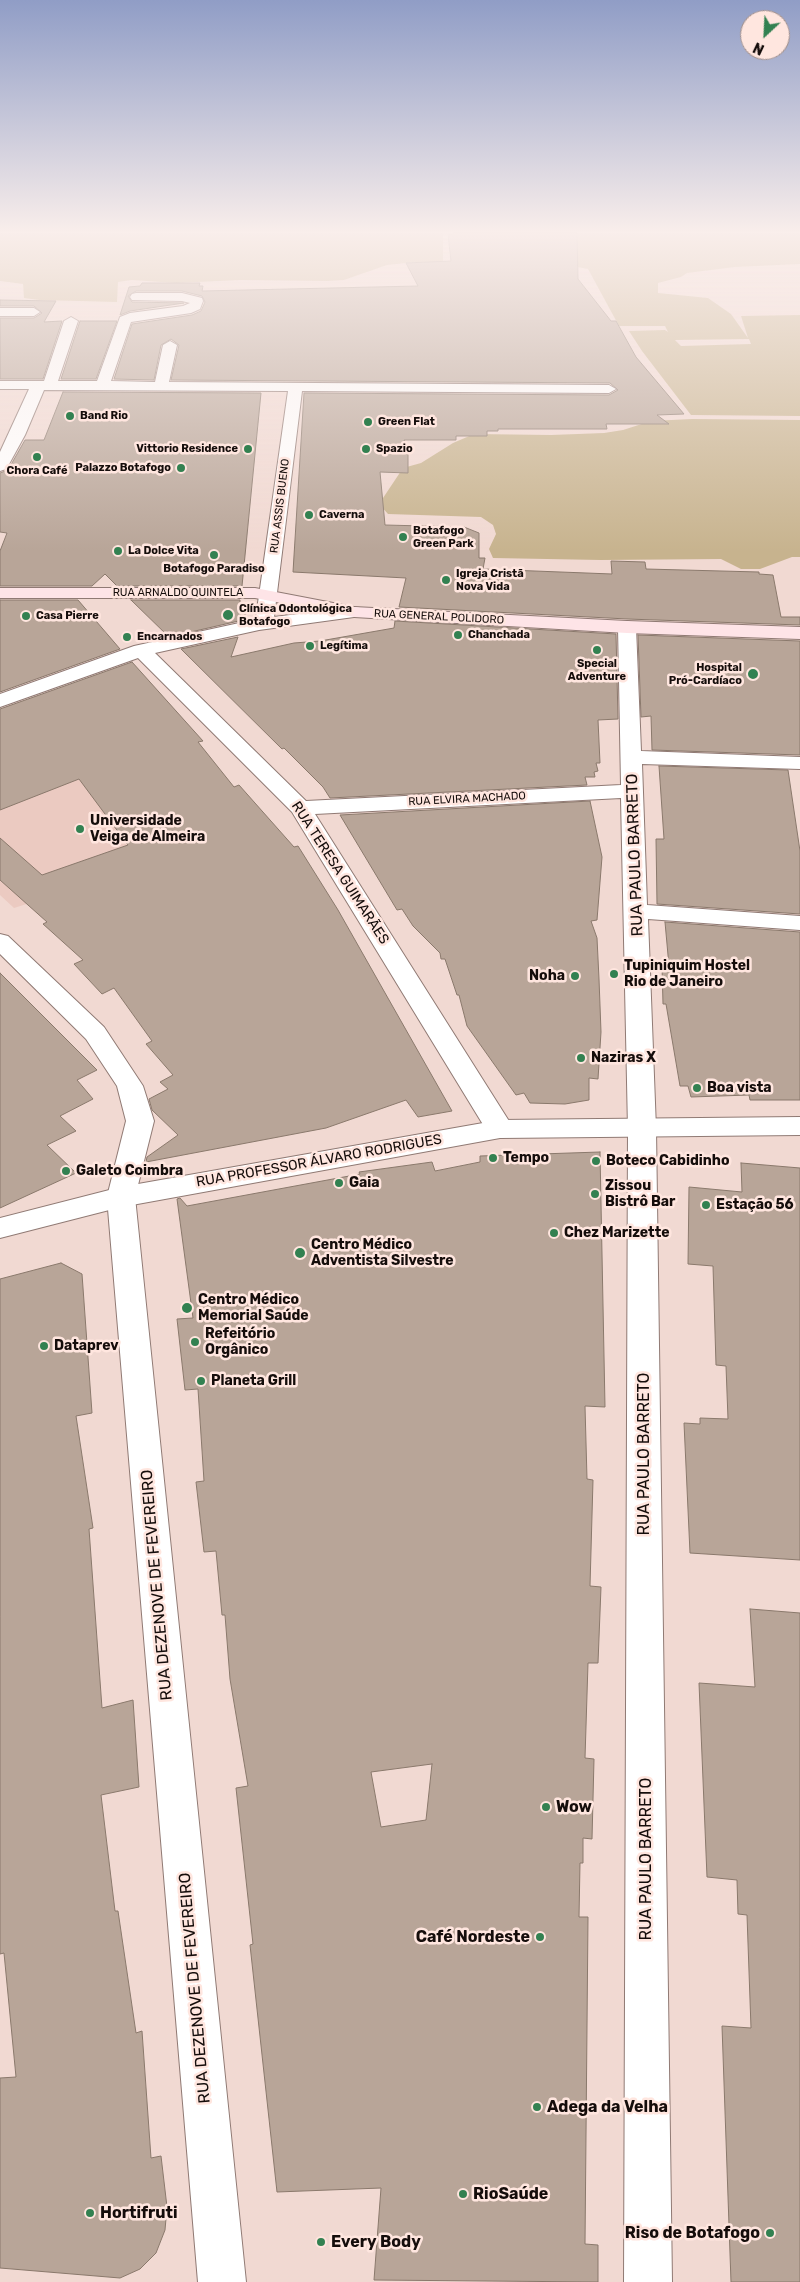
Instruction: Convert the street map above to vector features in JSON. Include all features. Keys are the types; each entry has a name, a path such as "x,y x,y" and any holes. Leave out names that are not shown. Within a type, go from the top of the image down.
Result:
{"main road":[{"name":"RUA ARNALDO QUINTELA","path":"0,593 268,594 354,612"},
{"name":"RUA GENERAL POLIDORO","path":"354,612 627,627 800,633"}],"street":[{"path":"0,466 44,386 64,339"},
{"path":"102,386 118,339"},
{"path":"161,386 170,345"},
{"path":"0,386 608,389"},
{"name":"RUA ASSIS BUENO","path":"259,624 265,618 296,386"},
{"name":"RUA GENERAL POLIDORO","path":"0,701 141,650 259,624 354,612"},
{"name":"RUA PAULO BARRETO","path":"627,627 637,911 642,1129 648,2282"},
{"name":"RUA TERESA GUIMARÃES","path":"141,650 301,808 500,1129"},
{"path":"632,757 799,768"},
{"name":"RUA ELVIRA MACHADO","path":"301,808 632,791"},
{"path":"637,911 800,923"},
{"name":"RUA DEZENOVE DE FEVEREIRO","path":"0,941 95,1034 130,1086 140,1120 121,1197 222,2282"},
{"name":"RUA PROFESSOR ÁLVARO RODRIGUES","path":"0,1228 121,1197 500,1129 800,1126"}],"shaded area":[{"path":"635,339 712,339 675,340 681,346 751,344 749,339 800,339 800,416 691,415"},
{"path":"692,419 800,420 800,557 792,557 760,569 741,569 721,559 601,560 493,558 489,549 496,534 493,525 481,517 388,514 379,504 403,468 421,463 453,443 474,434 551,435 604,433 623,430 651,421"},
{"name":"Universidade Veiga de Almeira","path":"0,715 181,855 14,908 0,895"}],"building":[{"path":"0,339 56,339 43,379 0,379"},
{"path":"74,339 110,339 96,379 61,379"},
{"path":"127,339 170,339 161,345 154,380 114,379"},
{"path":"172,339 626,339 636,357 684,414 657,415 669,424 606,424 607,429 498,429 498,431 487,431 487,436 456,436 456,440 404,440 408,448 408,473 380,472 385,525 464,527 479,533 479,558 485,558 483,569 612,574 611,561 645,562 646,569 759,572 759,574 773,575 781,617 800,617 800,625 627,619 399,607 406,578 293,572 304,393 609,395 618,390 610,383 171,380 179,345"},
{"path":"63,392 261,393 242,586 117,586 105,574 92,586 0,586 0,551 7,533 0,532 0,473 8,470 25,440 44,440"},
{"path":"0,600 78,600 120,649 0,692"},
{"path":"131,600 240,600 240,605 248,605 243,620 169,637"},
{"path":"395,621 616,634 618,719 598,720 600,763 596,763 598,771 594,772 595,777 585,777 587,785 330,798 323,787 284,748 282,749 181,649 238,637 231,657 294,643 320,641 394,628"},
{"path":"638,635 800,641 800,755 652,750 651,716 641,717"},
{"path":"132,662 203,741 198,742 234,787 239,785 294,847 298,846 338,910 452,1111 418,1117 406,1100 326,1128 146,1162 147,1157 178,1135 152,1110 149,1099 168,1089 160,1082 173,1075 146,1044 152,1041 114,988 102,994 74,964 83,960 43,924 47,922 0,880 0,838 42,875 128,845 79,779 0,810 0,709"},
{"path":"659,766 788,770 800,851 800,914 657,904 656,839 664,839"},
{"path":"590,801 602,857 597,920 591,921 597,938 599,979 601,1032 598,1079 589,1078 589,1100 565,1104 530,1103 524,1093 516,1095 467,1026 459,995 457,995 445,959 441,959 440,953 413,926 402,909 397,910 340,815"},
{"path":"665,922 800,932 800,1100 750,1100 749,1095 691,1097 688,1086 680,1086 666,1004 663,1004 662,966 669,966"},
{"path":"0,973 97,1070 77,1080 93,1099 60,1116 76,1131 47,1145 76,1173 0,1208"},
{"path":"600,1152 605,1407 585,1406 587,1479 593,1480 590,1586 601,1587 598,1663 588,1663 585,1758 594,1759 592,1839 583,1838 583,1863 580,1863 579,1917 588,1917 585,2244 598,2245 598,2282 374,2280 381,2188 277,2192 250,1945 253,1944 236,1788 248,1786 230,1679 225,1615 222,1615 216,1551 204,1552 196,1482 204,1481 198,1389 185,1390 177,1319 193,1318 177,1199 180,1198 187,1206 360,1174 359,1172 432,1162 435,1171 480,1162 480,1156","holes":["432,1764 426,1820 381,1827 371,1772"]},
{"path":"741,1163 800,1168 800,1560 690,1553 684,1423 700,1424 700,1418 728,1419 726,1366 716,1365 713,1266 688,1264 689,1187 742,1192"},
{"path":"61,1263 82,1274 92,1413 76,1416 93,1528 89,1529 102,1708 133,1700 139,1787 101,1795 115,1911 118,1911 136,2033 142,2031 151,2158 161,2156 167,2207 165,2230 156,2253 140,2269 120,2278 0,2268 0,2078 16,2077 4,1953 0,1954 0,1279"},
{"path":"750,1609 800,1613 800,2282 731,2282 722,2026 751,2028 747,1915 738,1914 737,1880 707,1877 699,1683 755,1687"}],"place":[{"name":"Band Rio","path":"70,416"},
{"name":"Green Flat","path":"368,422"},
{"name":"Vittorio Residence","path":"248,449"},
{"name":"Spazio","path":"366,449"},
{"name":"Chora Café","path":"37,457"},
{"name":"Palazzo Botafogo","path":"181,468"},
{"name":"Caverna","path":"309,515"},
{"name":"Botafogo Green Park","path":"403,537"},
{"name":"La Dolce Vita","path":"118,551"},
{"name":"Botafogo Paradiso","path":"214,555"},
{"name":"Igreja Cristã Nova Vida","path":"446,580"},
{"name":"Clínica Odontológica Botafogo","path":"228,615"},
{"name":"Casa Pierre","path":"26,616"},
{"name":"Chanchada","path":"458,635"},
{"name":"Encarnados","path":"127,637"},
{"name":"Legítima","path":"310,646"},
{"name":"Special Adventure","path":"597,650"},
{"name":"Hospital Pró-Cardíaco","path":"753,674"},
{"name":"Universidade Veiga de Almeira","path":"80,829"},
{"name":"Tupiniquim Hostel Rio de Janeiro","path":"614,974"},
{"name":"Noha","path":"575,976"},
{"name":"Naziras X","path":"581,1058"},
{"name":"Boa vista","path":"697,1088"},
{"name":"Tempo","path":"493,1158"},
{"name":"Boteco Cabidinho","path":"596,1161"},
{"name":"Galeto Coimbra","path":"66,1171"},
{"name":"Gaia","path":"339,1183"},
{"name":"Zissou Bistrô Bar","path":"595,1194"},
{"name":"Estação 56","path":"706,1205"},
{"name":"Chez Marizette","path":"554,1233"},
{"name":"Centro Médico Adventista Silvestre","path":"300,1253"},
{"name":"Centro Médico Memorial Saúde","path":"187,1308"},
{"name":"Refeitório Orgânico","path":"195,1342"},
{"name":"Dataprev","path":"44,1346"},
{"name":"Planeta Grill","path":"201,1381"},
{"name":"Wow","path":"546,1807"},
{"name":"Café Nordeste","path":"540,1937"},
{"name":"Adega da Velha","path":"537,2107"},
{"name":"RioSaúde","path":"463,2194"},
{"name":"Hortifruti","path":"90,2213"},
{"name":"Riso de Botafogo","path":"770,2233"},
{"name":"Every Body","path":"321,2242"}]}
